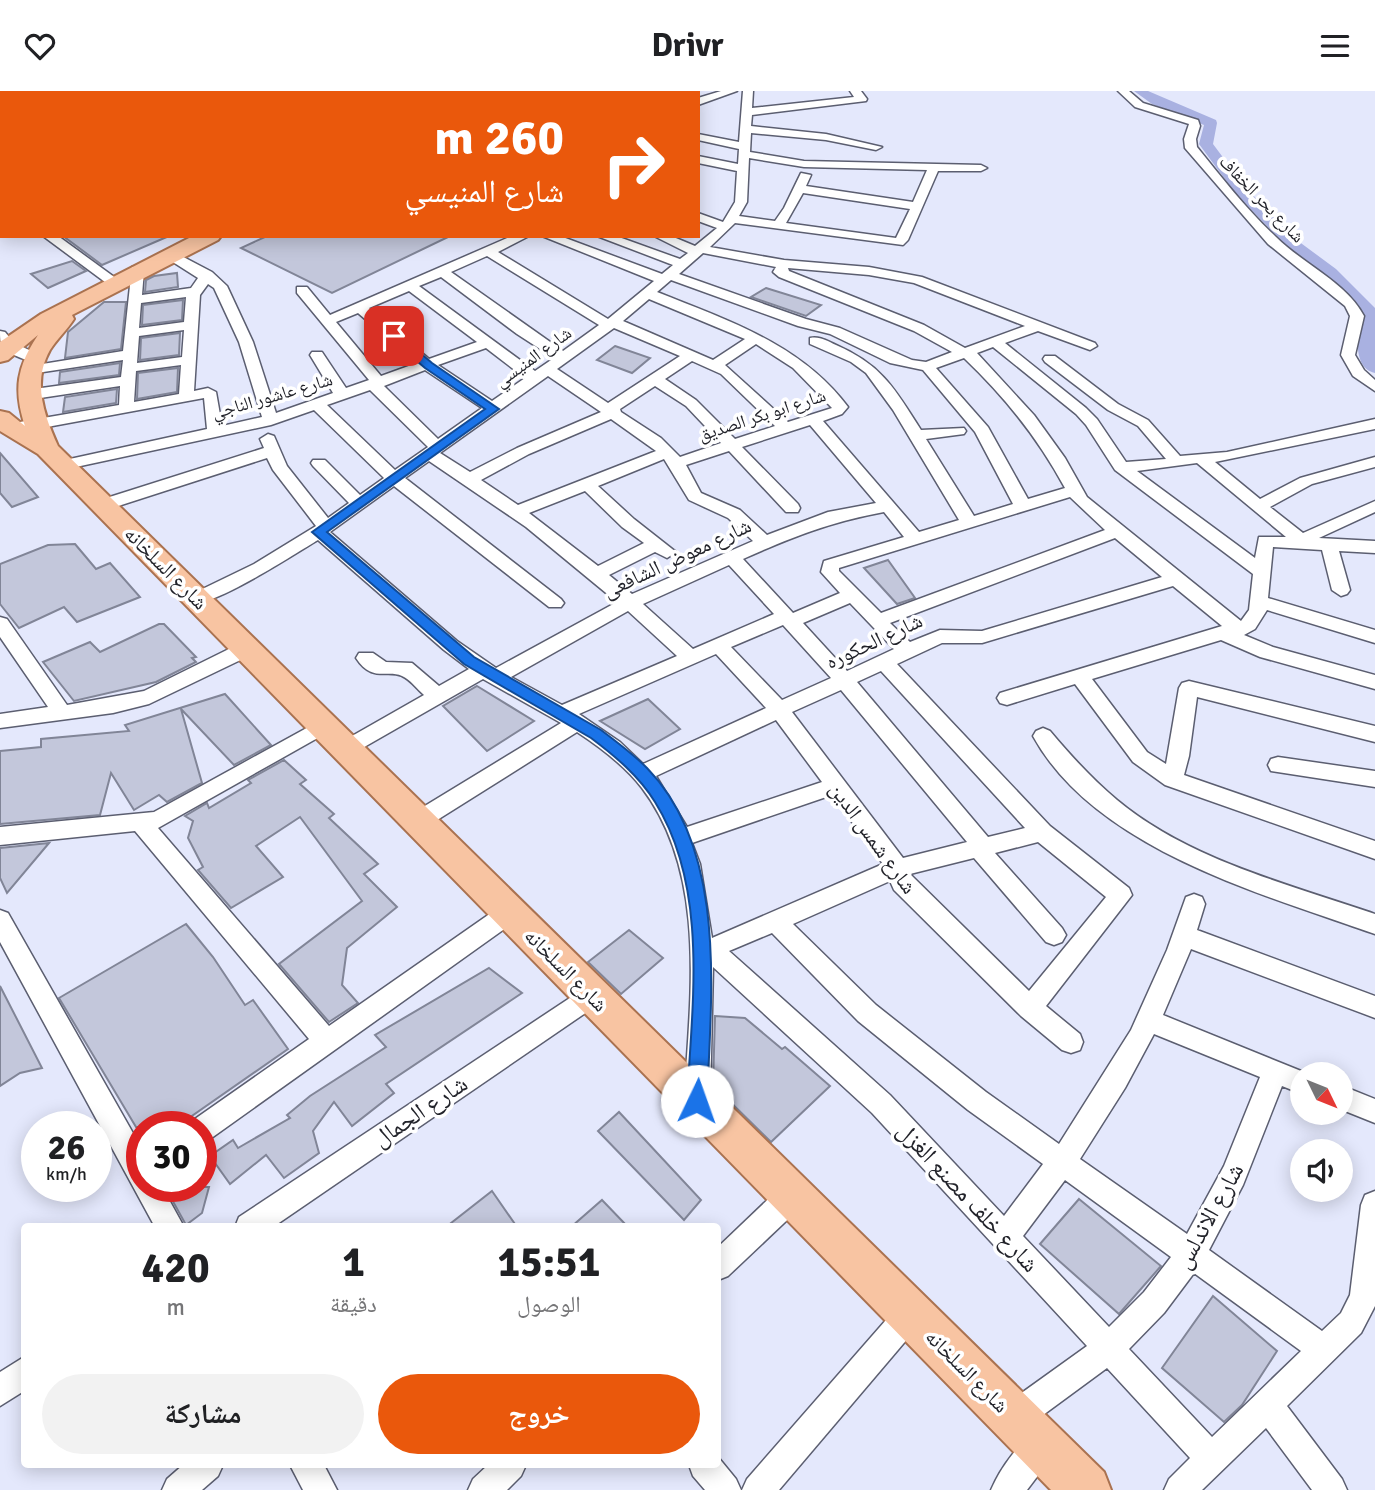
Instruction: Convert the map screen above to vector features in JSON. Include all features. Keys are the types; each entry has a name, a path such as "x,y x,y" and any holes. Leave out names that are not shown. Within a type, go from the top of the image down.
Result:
{"main road":[{"path":"3,345 172,249 205,238"},
{"path":"31,437 27,395 33,364 52,331 82,301"},
{"name":"شارع السلخانه","path":"31,437 103,505 1086,1490"}],"street":[{"path":"700,101 732,91"},
{"path":"729,223 741,202 748,91"},
{"path":"747,112 862,99 855,91"},
{"name":"شارع بحر الخفاف","path":"1123,91 1139,105 1194,122 1189,142 1191,148 1236,202 1272,241 1351,304 1357,316 1348,355 1358,373 1375,387"},
{"path":"746,129 826,137 876,147"},
{"path":"778,225 800,188 806,172 793,134"},
{"path":"700,138 744,157"},
{"path":"700,159 744,157 804,164 981,168"},
{"path":"665,238 699,251 784,264 859,254 902,240 934,167"},
{"path":"800,188 917,207"},
{"path":"700,217 729,223 778,225 859,254 916,279 1090,346"},
{"name":"شارع المنيسي","path":"196,599 260,568 322,530 395,479 611,324 729,223"},
{"path":"52,238 114,282"},
{"path":"327,321 519,238"},
{"path":"554,238 803,323 821,325 904,365 927,366 1039,326"},
{"path":"609,238 683,264"},
{"path":"172,249 220,286 246,342 272,451 290,484 322,530 456,650 490,674 569,718 614,748 642,773 662,799 681,838 707,951 697,1101"},
{"path":"489,252 611,324 716,365 736,379 786,428"},
{"path":"784,264 780,272 784,274 919,328 965,353 997,381 1029,418 1057,458 1073,491 1176,579 1231,632 1267,652 1375,682"},
{"path":"126,408 137,270"},
{"path":"443,272 522,331 564,358"},
{"path":"186,397 193,292 206,275"},
{"path":"411,286 487,343 612,410 672,457 695,496 734,514 765,542"},
{"path":"302,290 434,451 631,602 690,657"},
{"path":"135,299 193,292"},
{"name":"شارع ابو بكر الصديق","path":"517,512 587,484 672,457 732,446 837,411 839,406 791,357 756,338 648,293"},
{"path":"360,307 429,366 493,409"},
{"path":"132,333 191,325"},
{"path":"716,365 756,338"},
{"path":"816,341 864,364 900,409 969,522"},
{"path":"995,342 1092,422 1121,467 1261,571"},
{"name":"شارع عاشور الناجي","path":"31,437 215,433 266,422 318,405 487,343"},
{"path":"3,345 33,364 130,367"},
{"path":"317,355 343,396"},
{"path":"470,479 612,410 654,378 692,355"},
{"path":"1050,359 1113,407 1143,423 1177,462"},
{"path":"27,395 130,367 188,360"},
{"path":"927,366 982,431 1023,506"},
{"path":"654,378 691,403 792,508"},
{"path":"31,437 126,408 211,394 215,433"},
{"path":"318,405 350,441 395,479 555,603"},
{"path":"813,419 915,538"},
{"path":"1121,467 1227,457 1375,424"},
{"path":"917,435 958,431"},
{"path":"103,505 272,451"},
{"path":"1201,459 1261,505 1299,541"},
{"path":"319,463 359,504"},
{"path":"1261,505 1306,481 1375,463"},
{"path":"587,484 628,523 662,548 596,575"},
{"path":"907,651 828,570 833,563 1073,491"},
{"name":"شارع معوض الشافعى","path":"0,836 141,823 166,817 334,737 490,674 631,602 765,542 816,521 888,506"},
{"path":"1299,541 1374,508"},
{"path":"877,621 1118,531"},
{"path":"1007,698 1231,632 1254,619 1259,601 1264,541 1375,547"},
{"path":"1329,544 1341,590"},
{"path":"732,557 844,680 1054,935"},
{"name":"شارع الحكوره","path":"642,773 943,635 982,638 1176,579"},
{"path":"418,821 569,718 690,657 852,595"},
{"path":"1259,601 1375,637"},
{"path":"0,623 62,713"},
{"name":"شارع شمس الدين","path":"718,645 779,709 834,786 893,861 902,883 1030,1008 1071,1042"},
{"path":"0,721 113,706 149,697 246,649"},
{"path":"366,658 382,669 405,668 438,696"},
{"path":"883,661 1042,832 1120,894 1121,898 1030,1008"},
{"path":"1079,676 1140,757 1172,779 1375,849"},
{"path":"1172,779 1180,756 1189,688 1375,734"},
{"path":"1043,736 1062,764 1087,790 1118,816 1154,838 1193,858 1375,924"},
{"path":"1278,765 1375,779"},
{"path":"681,838 834,786"},
{"path":"141,823 327,1042"},
{"path":"707,951 895,869 1042,832"},
{"path":"1005,1237 1062,1164 1109,1094 1168,982 1194,904"},
{"path":"217,1119 509,912"},
{"path":"0,920 126,1146"},
{"path":"774,920 867,1013 977,1101 1322,1348"},
{"path":"1185,936 1375,1007"},
{"name":"شارع خلف مصنع الغزل","path":"707,951 881,1104 1212,1459"},
{"name":"شارع الجمال","path":"254,1223 591,995"},
{"path":"1149,1021 1290,1077"},
{"name":"شارع الاندلس","path":"1013,1418 1108,1347 1151,1307 1192,1255 1233,1178 1257,1123 1275,1071"},
{"path":"1353,1102 1375,1111"},
{"path":"721,1263 792,1196"},
{"path":"156,1202 168,1223"},
{"path":"1180,1490 1322,1348 1368,1311 1366,1287 1375,1205"},
{"path":"758,1490 910,1314"},
{"path":"0,1391 21,1374"},
{"path":"1266,1404 1331,1490"},
{"path":"1007,1490 1041,1446"},
{"path":"178,1490 204,1468"},
{"path":"308,1468 321,1490"},
{"path":"484,1490 507,1468"},
{"path":"707,1468 725,1490"}],"building":[{"path":"66,238 164,238 102,265"},
{"path":"263,238 446,238 332,293 241,248"},
{"path":"72,261 86,271 48,288 31,274"},
{"path":"177,273 178,287 145,292 146,280 154,276"},
{"path":"766,288 821,305 806,316 751,297"},
{"path":"183,300 182,320 142,325 143,305"},
{"path":"104,302 126,302 121,349 65,358 68,332"},
{"path":"180,333 179,355 140,360 141,338"},
{"path":"615,346 650,358 632,373 597,360"},
{"path":"120,363 119,375 59,383 60,372"},
{"path":"178,368 177,392 137,399 138,373"},
{"path":"117,389 116,403 63,412 65,397"},
{"path":"0,453 38,497 12,507 0,493"},
{"path":"75,544 96,569 110,563 140,597 77,622 64,607 19,628 0,604 0,564 48,545"},
{"path":"888,560 915,598 897,604 864,568"},
{"path":"164,624 196,657 192,658 196,662 156,682 74,701 43,662 90,642 100,652"},
{"path":"477,686 534,721 487,751 443,706"},
{"path":"225,694 271,745 234,765 181,709 202,783 167,802 159,795 134,810 111,773 100,815 0,824 0,751 41,747 41,739 129,731 125,725"},
{"path":"648,699 680,729 645,749 600,721"},
{"path":"284,760 306,780 300,784 334,814 329,818 378,864 364,874 397,907 347,948 342,985 358,1003 329,1022 279,964 362,901 300,817 256,846 283,877 231,908 198,870 203,867 188,838 193,821 185,816 207,803 209,808 251,783 248,780"},
{"path":"49,843 7,893 0,878 0,848"},
{"path":"186,924 213,957 245,1005 253,1000 288,1049 199,1111 126,1111 59,998"},
{"path":"629,930 663,958 621,994 588,962"},
{"path":"489,968 522,993 386,1084 394,1093 352,1126 334,1102 313,1131 319,1153 284,1178 266,1155 230,1184 217,1166 217,1151 233,1140 238,1148 290,1118 287,1115 310,1096 386,1047 375,1035"},
{"path":"0,986 42,1068 20,1073 0,1086"},
{"path":"715,1016 745,1018 782,1049 785,1047 830,1086 771,1142 713,1085"},
{"path":"619,1112 701,1200 684,1220 598,1131"},
{"path":"492,1191 514,1223 451,1223"},
{"path":"1079,1199 1161,1266 1119,1314 1040,1244"},
{"path":"602,1200 624,1223 576,1223"},
{"path":"173,1202 205,1202 202,1213 185,1223"},
{"path":"1213,1296 1277,1351 1242,1405 1224,1422 1162,1368"}],"waterway":[{"path":"1140,91 1157,101 1211,123 1206,144 1240,190 1289,241 1331,272 1368,309 1367,358 1375,368"}],"route":[{"path":"394,336 429,366 493,409 319,532 469,660 596,734 614,748 642,773 662,799 681,838 687,859 697,899 704,952 697,1101"}]}
